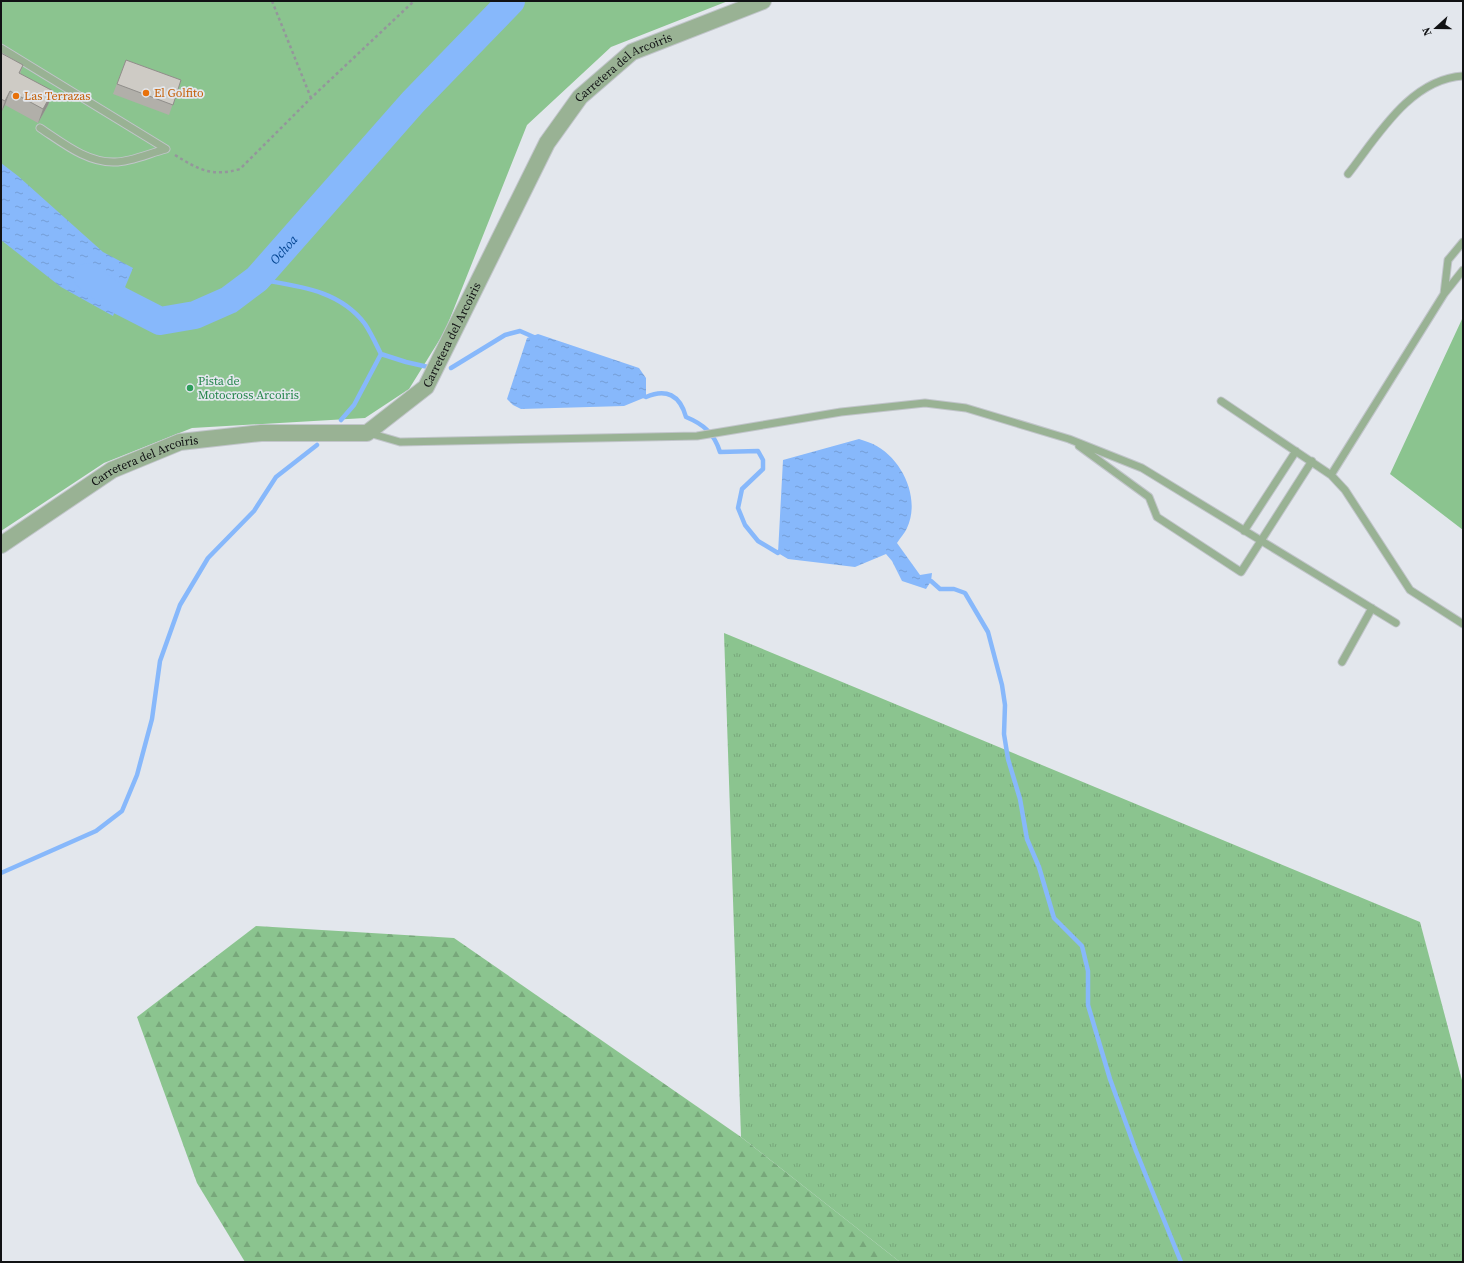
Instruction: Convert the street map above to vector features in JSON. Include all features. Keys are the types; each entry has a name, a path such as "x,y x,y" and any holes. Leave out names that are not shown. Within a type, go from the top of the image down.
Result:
{"street":[{"name":"Carretera del Arcoiris","path":"1,545 112,470 180,442 261,432 367,433 426,387 547,142 580,97 632,52 763,1"}],"lane":[{"path":"1,48 166,149"},
{"path":"1348,174 1395,114 1421,91 1433,84 1463,76"},
{"path":"40,128 86,157 100,162 116,162 166,149"},
{"path":"1444,294 1448,260 1463,242"},
{"path":"1331,475 1444,294 1463,270"},
{"path":"1221,401 1296,450 1331,475 1345,490 1410,590 1463,624"},
{"path":"367,433 400,442 700,436 841,412 925,403 966,408 1069,439 1142,468 1396,623"},
{"path":"1069,439 1149,497 1157,517 1241,572 1312,461"},
{"path":"1244,531 1296,450"},
{"path":"1342,662 1372,608"}],"path":[{"path":"272,1 310,98"},
{"path":"166,149 195,167 209,173 227,173 240,169 310,98 414,1"}],"green space":[{"path":"1,1 728,1 611,47 527,125 445,331 409,389 365,418 192,428 104,463 1,531"},
{"path":"1463,317 1463,530 1390,474"},
{"path":"724,633 1420,922 1463,1084 1463,1262 900,1262 741,1137"},
{"path":"256,926 454,938 741,1137 900,1262 245,1262 197,1183 137,1017"}],"water":[{"path":"1,163 18,176 103,252 133,268 113,316 61,287 1,240"},
{"path":"538,334 639,368 646,378 646,397 624,406 521,409 513,405 507,399 527,338"},
{"path":"859,439 873,444 883,450 893,459 906,480 912,504 911,516 906,530 897,543 920,575 932,573 931,581 926,589 902,581 892,561 886,554 855,567 788,559 778,553 783,460"}],"building":[{"path":"1,53 23,65 19,73 53,91 43,109 10,91 5,101 1,99"},
{"path":"126,60 181,80 173,105 117,84"}],"waterway":[{"name":"Ochoa","path":"88,277 119,300 160,321 195,315 229,300 257,279 413,102 511,1"},
{"path":"257,279 301,287 330,296 343,303 354,312 367,327 381,354 354,405 341,420"},
{"path":"451,368 505,335 520,331 536,338"},
{"path":"381,354 428,367"},
{"path":"641,395 646,397 660,393 671,395 680,403 686,417 703,426 711,434 718,445 720,452 758,451 763,460 763,469 742,489 738,508 745,525 758,541 778,553 782,549"},
{"path":"1,873 96,831 122,811 137,775 152,719 160,661 180,605 208,558 254,511 276,477 317,445"},
{"path":"926,581 931,581 940,589 954,589 965,593 988,632 1002,685 1005,705 1004,734 1008,759 1020,799 1027,839 1039,867 1054,918 1082,946 1088,971 1088,1005 1110,1079 1136,1151 1181,1262"}],"place":[{"name":"El Golfito","path":"146,93"},
{"name":"Las Terrazas","path":"16,96"},
{"name":"Pista de Motocross Arcoiris","path":"190,388"}]}
